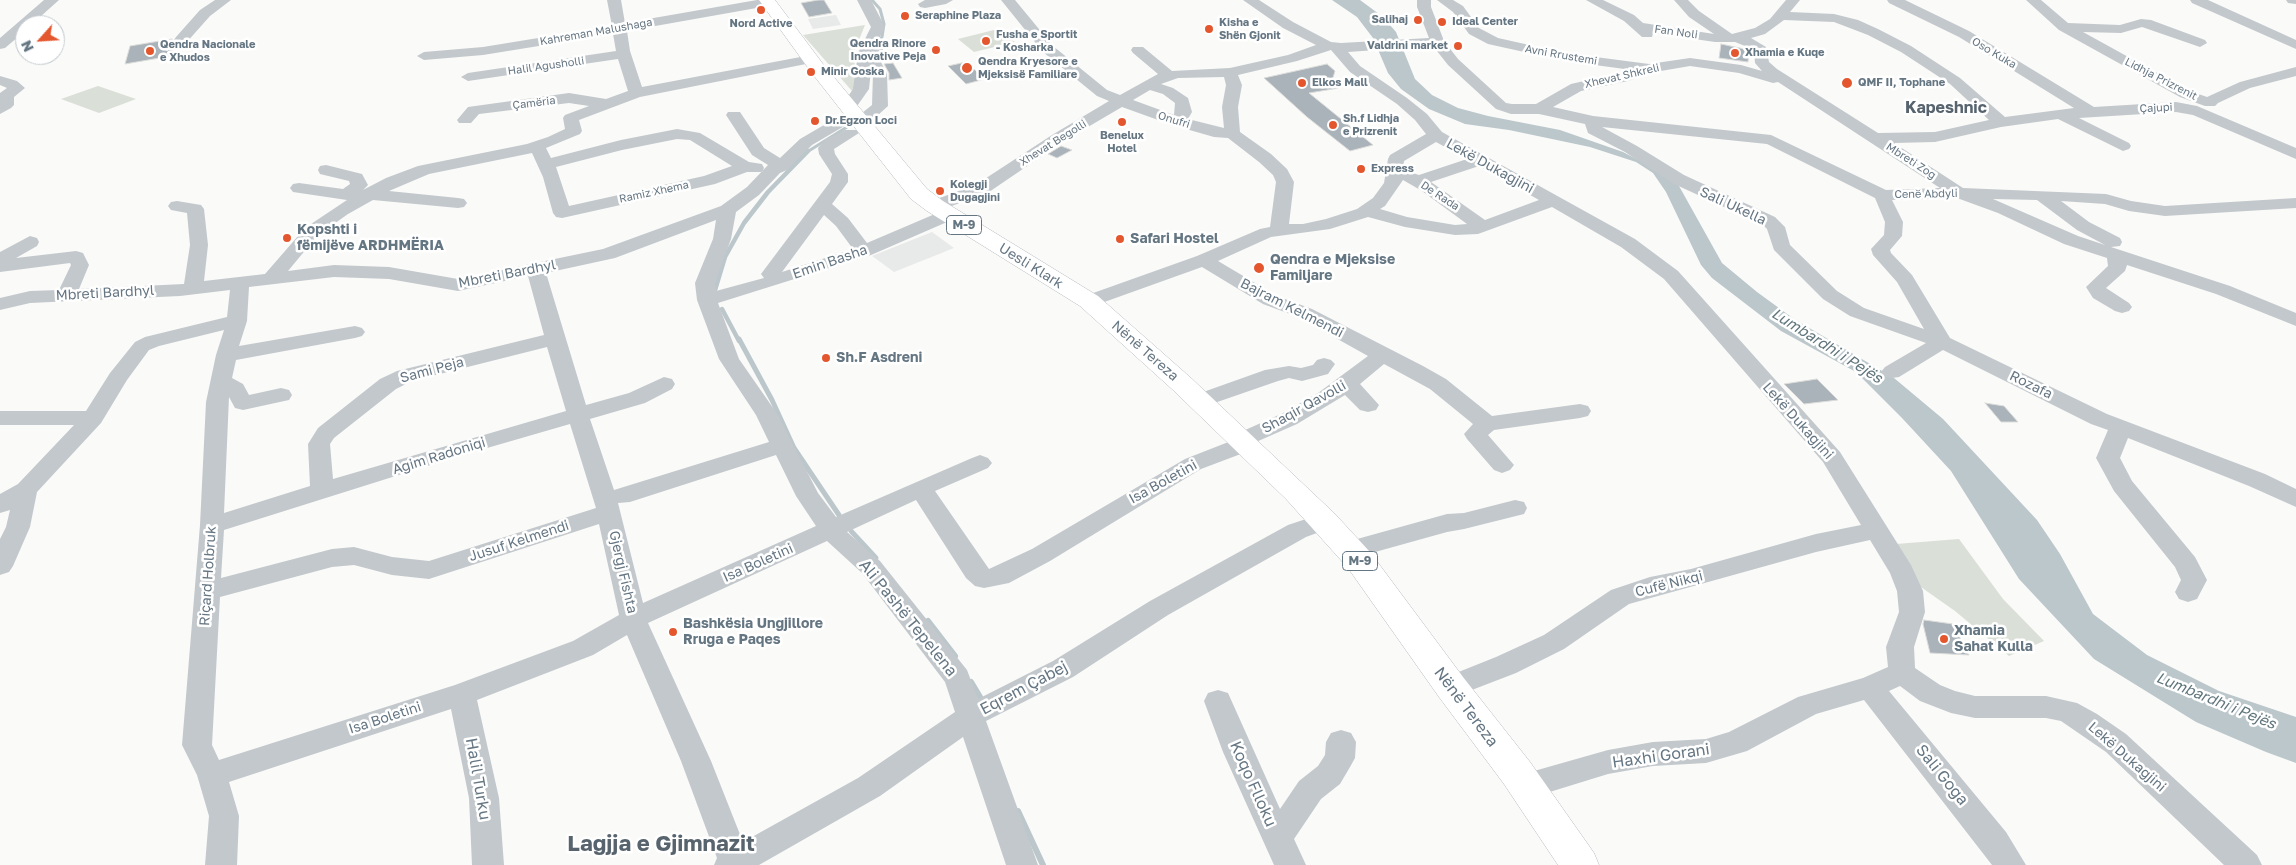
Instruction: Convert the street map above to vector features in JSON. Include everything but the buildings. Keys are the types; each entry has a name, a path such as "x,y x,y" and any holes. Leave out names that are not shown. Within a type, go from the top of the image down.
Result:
{"main road":[{"name":"Uesli Klark","path":"767,1 817,68 919,194 942,211 1089,302"},
{"name":"Nënë Tereza","path":"1089,302 1244,442 1324,521 1350,550 1526,786 1580,865"}],"street":[{"path":"0,45 52,0"},
{"path":"181,40 205,14 224,0"},
{"path":"614,0 624,54 636,93"},
{"path":"858,118 865,53 878,27 864,0"},
{"path":"925,4 946,0"},
{"name":"Onufri","path":"1008,0 1041,42 1060,60 1102,93 1118,101 1178,122 1214,132 1232,134"},
{"path":"1250,0 1288,25 1333,47 1405,42 1435,35"},
{"name":"Cenë Abdyli","path":"1424,0 1424,7 1435,35 1452,62 1500,106 1511,109 1539,109 1593,121 1771,140 1883,195 1959,193 2041,195 2106,199 2129,206 2164,211 2296,203"},
{"name":"Avni Rrustemi","path":"1444,0 1458,9 1474,31"},
{"path":"1593,0 1629,18 1644,33 1678,47 1690,62 1724,66 1773,79"},
{"name":"Fan Noli","path":"1681,0 1694,14 1734,38"},
{"path":"1734,38 1760,31 1775,22 1792,0"},
{"name":"Oso Kuka","path":"1894,0 1964,34 2091,112"},
{"path":"2019,0 2060,34 2103,59 2150,84 2184,94"},
{"name":"Lidhja Prizrenit","path":"2034,0 2064,27 2184,94 2207,102 2243,125 2296,145"},
{"path":"2197,0 2296,45"},
{"name":"Kahreman Malushaga","path":"442,40 424,49 464,52 544,42 767,1"},
{"path":"2235,2 2248,8"},
{"path":"1779,16 1834,18 1853,23 1873,32 1906,49 1955,81 2001,122"},
{"path":"2064,27 2121,29 2146,24 2200,43"},
{"name":"Fan Noli","path":"1636,26 1715,38 1734,38"},
{"name":"Avni Rrustemi","path":"1435,35 1453,29 1474,31 1493,41 1536,51 1652,68"},
{"path":"461,38 464,52"},
{"name":"Fan Noli","path":"1678,47 1715,38"},
{"name":"Mbreti Zog","path":"1734,38 1759,47 1762,50 1762,63 1772,72 1959,193 2004,209 2071,240 2172,272 2266,306 2296,320"},
{"path":"771,274 839,182 840,174 827,154 826,148 858,118 880,106 880,74 873,60 877,45"},
{"name":"Xhevat Begolli","path":"942,211 983,188 1058,138 1148,84 1169,76 1230,72 1333,47"},
{"name":"Lekë Dukagjini","path":"1333,47 1356,69 1402,101 1436,135 1628,243 1671,275 1832,458 1854,490 1902,572 1910,591 1912,612 1900,647 1902,673 1930,693 1951,702 1984,707 2046,707 2067,711 2088,722 2116,743 2246,865"},
{"path":"1138,50 1169,76"},
{"name":"Halil Agusholli","path":"468,77 624,54"},
{"path":"270,280 311,232 360,195 424,170 537,146 574,131 570,118 636,93 812,59"},
{"name":"Xhevat Shkreli","path":"1539,109 1576,87 1623,78 1652,68 1690,62"},
{"path":"1230,72 1234,86 1230,107 1232,134 1265,158 1281,173 1285,182 1279,230"},
{"path":"2207,102 2244,85 2296,72"},
{"path":"0,80 17,88 6,95 6,104 0,109"},
{"path":"1148,84 1168,90 1182,101 1184,112 1178,122"},
{"name":"Çamëria","path":"465,120 474,110 561,100 588,100 608,104"},
{"name":"Çajupi","path":"1876,138 1935,137 2001,122 2062,114 2185,108 2243,125 2296,154"},
{"path":"2062,114 2123,146"},
{"path":"734,115 758,151 778,167"},
{"name":"Mbreti Bardhyl","path":"0,304 30,297 193,288 334,271 389,273 458,285 608,254 727,210 753,191 806,142 858,118"},
{"name":"Sali Ukella","path":"1593,121 1594,130 1631,149 1678,179 1714,197 1752,211 1776,227 1781,246 1830,295 1857,312 1942,342"},
{"path":"537,146 546,164 621,145 677,134 694,136 745,167 778,167"},
{"path":"1089,302 1279,230 1303,229 1330,224 1366,210 1379,202 1393,183 1396,159 1436,135"},
{"path":"1417,181 1482,160"},
{"name":"Ramiz Xhema","path":"546,164 562,213 709,180 745,167"},
{"path":"326,170 356,178 360,195"},
{"name":"De Rada","path":"1394,173 1417,181 1456,206 1483,227"},
{"path":"299,188 360,195 458,202"},
{"path":"1883,195 1884,203 1894,222 1892,236 1880,249 1882,255 1905,279 1942,342 1892,372"},
{"name":"Mbreti Zog","path":"2041,195 2083,226 2172,272"},
{"path":"1366,210 1431,228 1455,230 1483,227 1552,201"},
{"path":"177,206 195,209 199,245 193,288"},
{"path":"825,208 842,222 864,251"},
{"name":"Ali Pashë Tepelena","path":"727,210 722,239 705,283 707,300 729,359 749,386 783,444 808,496 838,538 871,567 957,678 1022,865"},
{"name":"Emin Basha","path":"707,300 767,283 864,251 942,211"},
{"path":"0,260 30,242"},
{"path":"2115,253 2118,267 2096,287 2100,294 2122,307"},
{"path":"0,266 76,258 80,265 67,294"},
{"name":"Bajram Kelmendi","path":"1204,260 1270,300 1305,313 1382,355"},
{"name":"Gjergj Fishta","path":"535,269 578,416 615,504 633,619 696,761 734,864"},
{"name":"Riçard Holbruk","path":"220,865 224,816 212,774 197,745 212,525 217,402 226,355 238,321 240,283"},
{"path":"0,505 26,490 76,434 93,418 118,378 142,346 152,341 238,321"},
{"path":"226,355 355,332"},
{"name":"Sami Peja","path":"322,492 319,444 326,433 388,384 405,376 555,339"},
{"name":"Rozafa","path":"1942,342 2099,419 2257,480 2296,499"},
{"path":"1382,355 1438,384 1487,424"},
{"name":"Shaqir Qavolli","path":"1244,442 1289,419 1347,384 1382,355"},
{"path":"1200,401 1274,375 1289,372 1302,375 1321,369 1324,364"},
{"path":"221,382 235,389 243,403 281,395"},
{"name":"Agim Radoniqi","path":"212,525 448,452 637,398 664,384"},
{"path":"1347,384 1368,405"},
{"path":"1502,465 1475,434 1487,424 1580,411"},
{"path":"0,418 93,418"},
{"path":"2121,427 2108,458 2122,485 2186,563 2194,580 2188,592"},
{"name":"Isa Boletini","path":"212,774 462,694 582,648 633,619 921,488 975,571 984,579 1000,576 1041,555 1194,464 1244,442"},
{"path":"615,504 783,444"},
{"path":"921,488 980,463"},
{"path":"0,566 18,527 26,490"},
{"name":"Jusuf Kelmendi","path":"207,591 332,558 354,556 392,566 429,570 615,504"},
{"path":"1350,550 1447,523 1464,521 1515,508"},
{"name":"Eqrem Çabej","path":"734,864 869,787 969,717 1063,669 1159,608 1263,549 1297,531 1324,521"},
{"name":"Cufë Nikqi","path":"1451,687 1506,665 1554,642 1620,597 1650,587 1691,578 1816,543 1876,530"},
{"name":"Haxhi Gorani","path":"1526,786 1608,762 1653,754 1706,751 1737,742 1808,705 1870,687 1902,673"},
{"name":"Sali Goga","path":"1870,687 1996,842 2010,865"},
{"name":"Halil Turku","path":"462,694 484,798 488,865"},
{"name":"Koqo Flloku","path":"1218,701 1238,752 1290,865"},
{"path":"1277,838 1310,790 1329,775 1340,758 1341,742"}],"shaded area":[{"path":"836,15 841,25 813,29 808,19"},
{"path":"865,25 854,52 856,86 852,91 803,35"},
{"name":"Fusha e Sportit - Kosharka","path":"998,29 1015,42 974,52 958,39"},
{"path":"98,86 136,99 99,113 61,99"},
{"path":"932,232 954,248 894,272 872,256"},
{"path":"1959,539 2003,599 2044,641 2009,656 1955,611 1918,585 1896,544"}],"water":[{"name":"Lumbardhi i Pejës","path":"1332,0 1360,0 1383,17 1396,32 1415,79 1432,95 1458,108 1560,130 1623,152 1652,167 1679,186 1722,263 1794,319 1894,378 1943,419 2037,520 2060,554 2093,614 2147,655 2219,691 2296,717 2296,763 2196,722 2094,659 2019,579 1951,471 1856,372 1781,331 1712,278 1701,265 1666,192 1653,173 1636,162 1590,147 1509,130 1465,124 1429,109 1401,89 1388,73 1373,38 1357,17"}],"waterway":[{"path":"872,0 880,9 884,24 882,37 876,43"},
{"path":"807,152 847,127"},
{"path":"715,290 725,257 744,223 768,192 807,152"},
{"path":"722,309 739,341"},
{"path":"739,339 772,400 794,448 839,515"},
{"path":"851,531 876,558"},
{"path":"928,621 955,656"},
{"path":"971,682 980,697"},
{"path":"1018,811 1043,865"}],"place":[{"name":"Nord Active","path":"761,10"},
{"name":"Seraphine Plaza","path":"905,16"},
{"name":"Salihaj","path":"1418,20"},
{"name":"Ideal Center","path":"1442,22"},
{"name":"Kisha e Shën Gjonit","path":"1209,29"},
{"name":"Fusha e Sportit - Kosharka","path":"986,41"},
{"name":"Valdrini market","path":"1458,46"},
{"name":"Qendra Rinore Inovative Peja","path":"936,50"},
{"name":"Qendra Nacionale e Xhudos","path":"150,51"},
{"name":"Xhamia e Kuqe","path":"1735,53"},
{"name":"Qendra Kryesore e Mjeksisë Familiare","path":"967,68"},
{"name":"Minir Goska","path":"811,72"},
{"name":"Elkos Mall","path":"1302,83"},
{"name":"QMF II, Tophane","path":"1847,83"},
{"name":"Dr.Egzon Loci","path":"815,121"},
{"name":"Benelux Hotel","path":"1122,122"},
{"name":"Sh.f Lidhja e Prizrenit","path":"1333,125"},
{"name":"Express","path":"1361,169"},
{"name":"Kolegji Dugagjini","path":"940,191"},
{"name":"Kopshti i fëmijëve ARDHMËRIA","path":"287,238"},
{"name":"Safari Hostel","path":"1120,239"},
{"name":"Qendra e Mjeksise Familjare","path":"1259,268"},
{"name":"Sh.F Asdreni","path":"826,358"},
{"name":"Bashkësia Ungjillore Rruga e Paqes","path":"673,632"},
{"name":"Xhamia Sahat Kulla","path":"1944,639"}],"district":[{"name":"Kapeshnic","path":"1946,108"},
{"name":"Lagjja e Gjimnazit","path":"661,844"}]}
